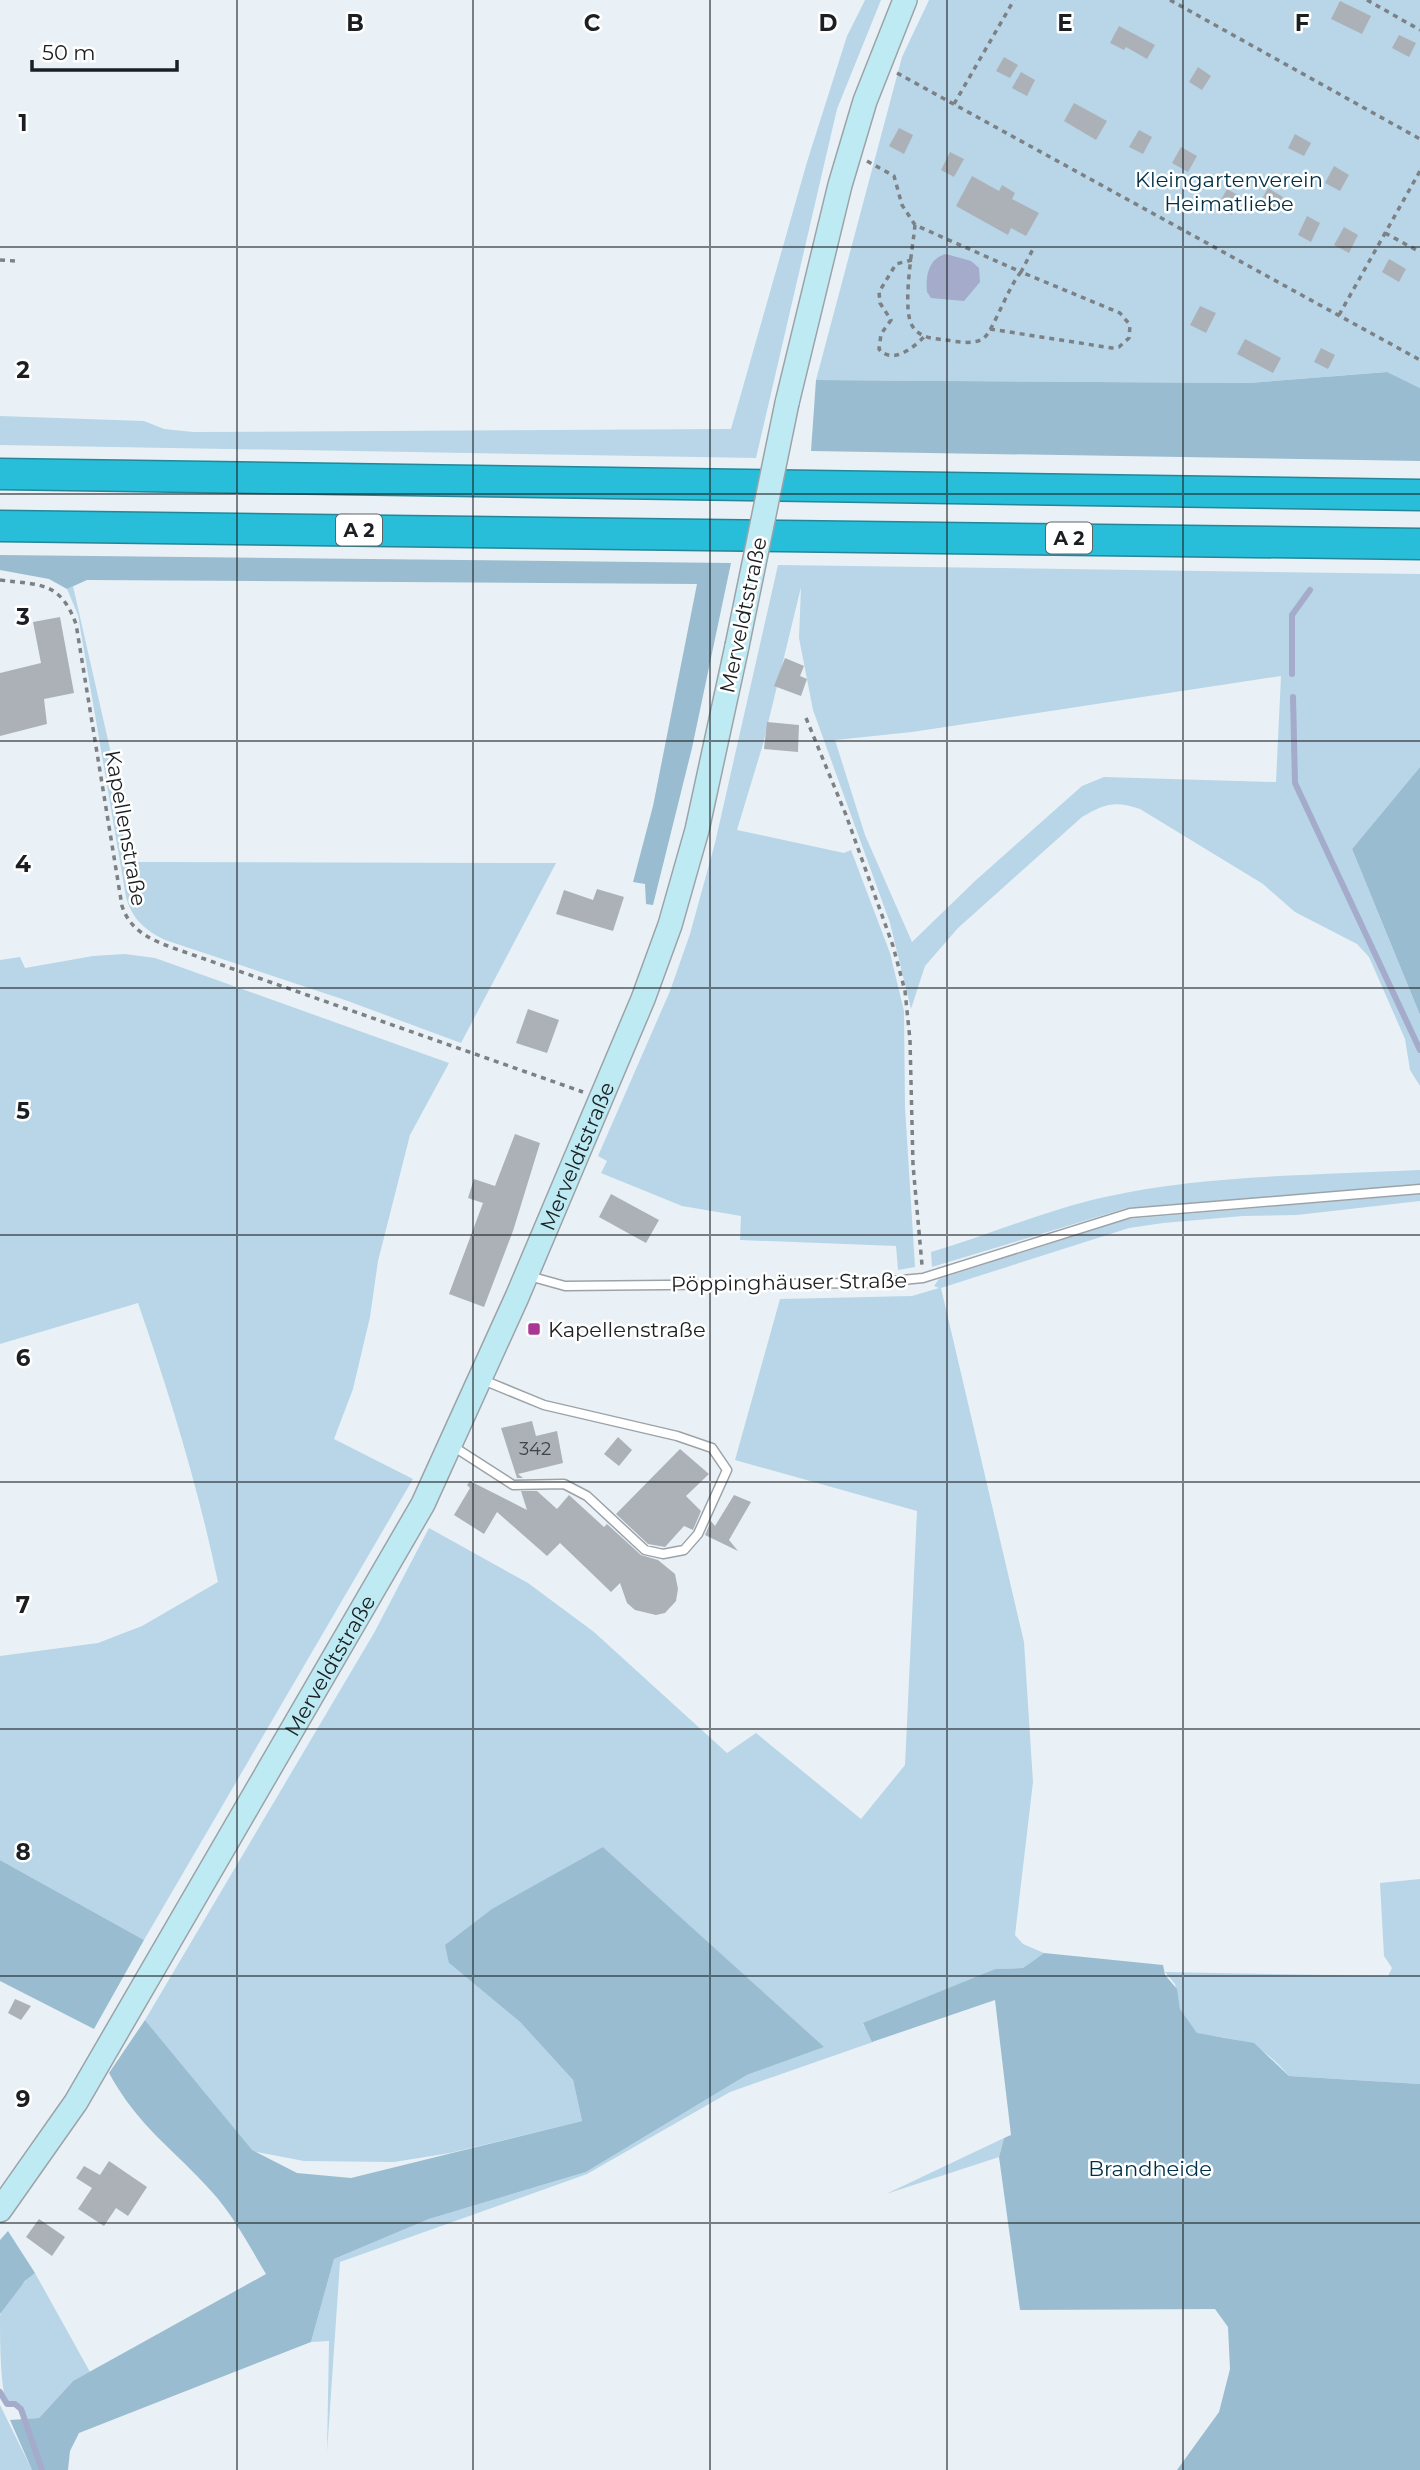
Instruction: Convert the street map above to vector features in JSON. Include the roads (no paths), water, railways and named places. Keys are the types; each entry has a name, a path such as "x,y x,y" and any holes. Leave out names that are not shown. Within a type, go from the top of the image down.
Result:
{"highway":[{"path":"0,474 1420,495"},
{"name":"A 2","path":"0,526 1420,544"}],"street":[{"name":"Merveldtstraße","path":"0,2210 76,2102 423,1504 602,1098 670,925 696,831 787,403 850,152 879,64 905,0"}],"lane":[{"name":"Pöppinghäuser Straße","path":"526,1275 565,1286 870,1283 923,1278 1130,1213 1420,1189"},
{"path":"450,1444 513,1485 564,1484 587,1496 645,1550 663,1554 684,1550 698,1534 727,1470 712,1448 677,1436 544,1405 480,1378"}],"waterway":[{"path":"1292,674 1292,615 1310,590"},
{"path":"1293,697 1295,783 1420,1050"},
{"path":"0,2392 7,2404 15,2404 21,2409 42,2470"}],"place":[{"name":"Kapellenstraße","path":"534,1329"}],"park label":[{"name":"Kleingartenverein Heimatliebe","path":"1229,191"},
{"name":"Brandheide","path":"1150,2168"}]}
